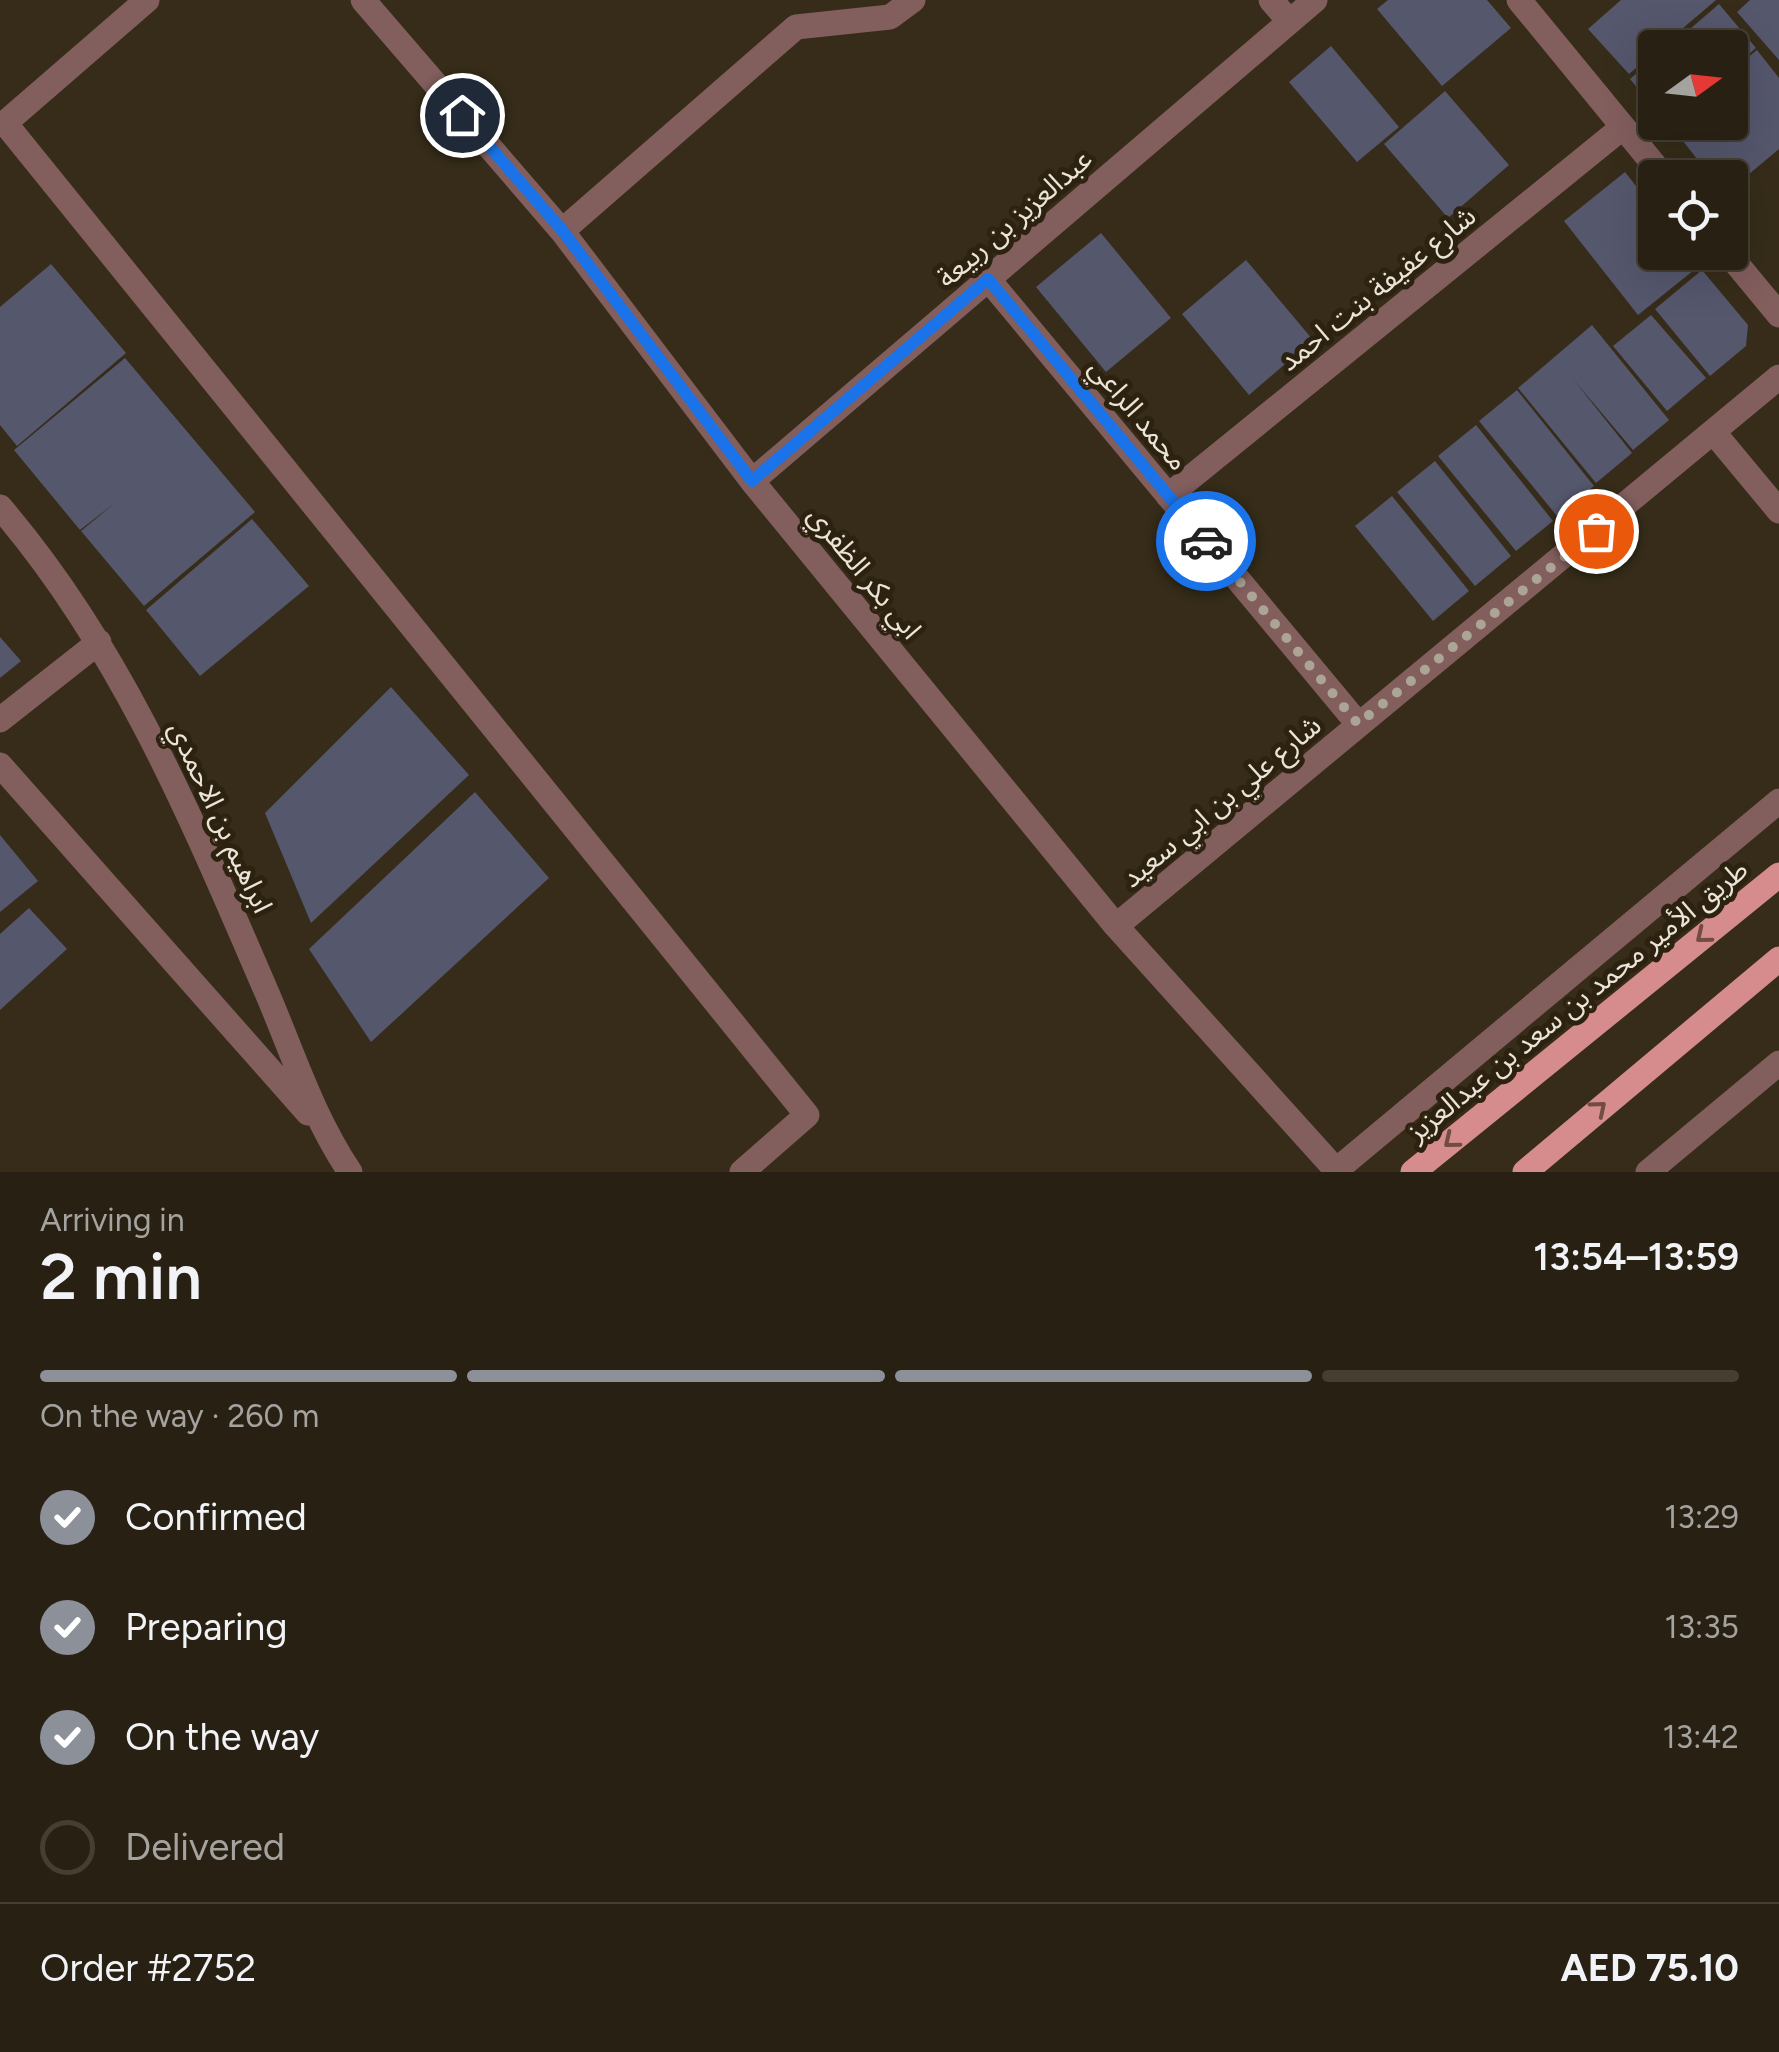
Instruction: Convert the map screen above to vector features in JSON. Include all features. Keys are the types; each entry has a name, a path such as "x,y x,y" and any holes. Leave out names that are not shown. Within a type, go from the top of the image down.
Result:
{"main road":[{"name":"طريق الأمير محمد بن سعد بن عبدالعزيز","path":"1413,1172 1779,875"},
{"path":"1525,1172 1779,959"}],"street":[{"path":"147,0 5,123 807,1115 742,1172"},
{"name":"ابي بكر الظفري","path":"363,0 562,230 752,481 1116,926 1335,1171"},
{"path":"562,230 796,27 913,0"},
{"path":"1271,0 1289,22"},
{"name":"عبدالعزيز بن ربيعة","path":"752,481 1315,0"},
{"path":"1518,0 1650,160"},
{"name":"شارع عفيفة بنت احمد","path":"1168,496 1623,127"},
{"path":"1742,270 1779,315"},
{"name":"محمد الراعي","path":"988,279 1358,724"},
{"name":"شارع علي بن ابي سعيد","path":"1116,926 1715,434 1779,377"},
{"path":"1715,434 1779,510"},
{"name":"ابراهيم بن الاحمدي","path":"0,507 52,568 160,750 266,990 320,1126 350,1172"},
{"path":"0,720 99,642"},
{"path":"0,765 320,1126"},
{"path":"1335,1171 1779,801"},
{"path":"1648,1172 1779,1063"}],"building":[{"path":"1388,0 1487,0 1511,28 1442,86 1377,9"},
{"path":"1621,0 1716,0 1681,30 1638,30 1638,66 1629,74 1588,29"},
{"path":"1750,0 1779,0 1779,60 1737,12"},
{"path":"1719,4 1741,30 1689,30"},
{"path":"1748,38 1756,48 1748,55"},
{"path":"1331,46 1399,127 1357,162 1289,82"},
{"path":"1757,50 1779,78 1779,149 1748,175 1748,160 1698,160 1682,140 1748,140 1748,57"},
{"path":"1638,72 1638,89 1630,79"},
{"path":"1445,91 1509,165 1448,218 1384,144"},
{"path":"1625,172 1638,188 1638,270 1694,270 1638,315 1564,221"},
{"path":"1101,233 1171,318 1106,372 1036,287"},
{"path":"1246,260 1313,340 1249,395 1182,314"},
{"path":"51,264 126,353 17,446 0,425 0,307"},
{"path":"1702,270 1748,325 1746,346 1710,376 1655,309"},
{"path":"1651,315 1706,378 1667,411 1613,346"},
{"path":"1592,325 1669,420 1633,450 1573,379 1632,453 1596,483 1518,388"},
{"path":"125,358 255,512 144,606 81,531 116,502 80,530 14,450"},
{"path":"1517,390 1594,486 1557,516 1479,421"},
{"path":"1476,425 1553,521 1516,551 1438,456"},
{"path":"1435,461 1511,556 1475,586 1397,492"},
{"path":"1392,496 1469,591 1433,621 1355,526"},
{"path":"252,519 309,586 200,676 146,610"},
{"path":"0,637 21,661 0,678"},
{"path":"391,687 469,775 311,923 265,813"},
{"path":"475,792 549,878 371,1042 309,949"},
{"path":"0,835 38,881 0,912"},
{"path":"29,908 67,949 0,1010 0,934"}],"way so far":[{"path":"1206,541 1358,724 1596,531"}],"route":[{"path":"462,115 562,230 752,481 988,279 1206,541"}]}
